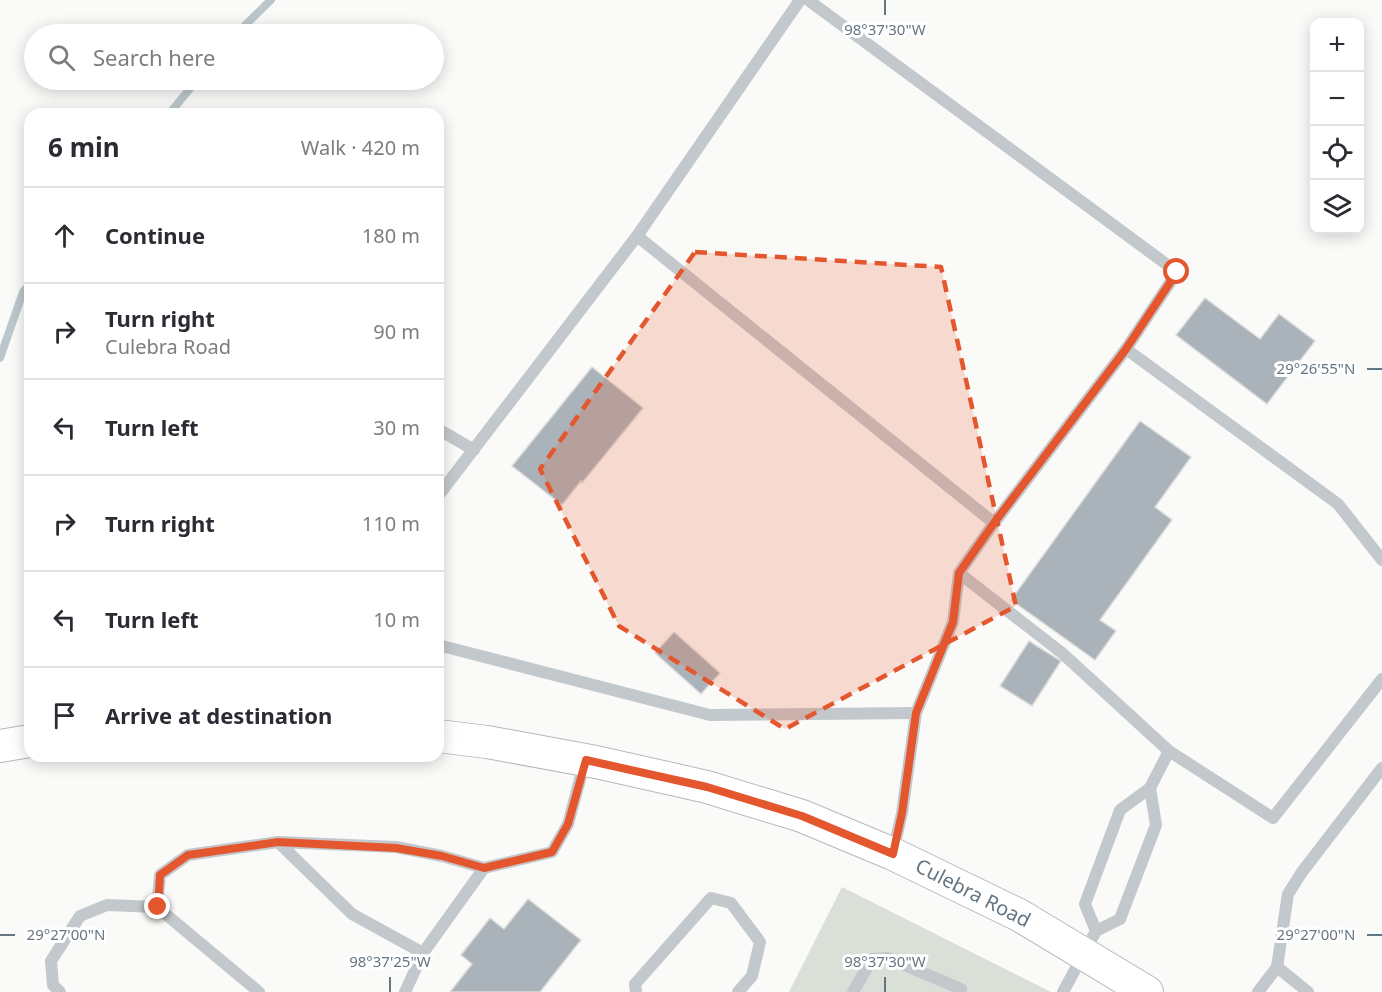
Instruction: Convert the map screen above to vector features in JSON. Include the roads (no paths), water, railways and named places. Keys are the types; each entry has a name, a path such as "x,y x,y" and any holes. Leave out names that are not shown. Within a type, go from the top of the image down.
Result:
{"main road":[{"name":"Culebra Road","path":"444,737 586,760 707,787 802,816 893,854 1019,915 1090,943 1147,992"}],"lane":[{"path":"444,488 637,236 800,0"},
{"path":"808,0 1177,272 1126,349 994,523 959,573 953,622 916,713 902,813 893,854"},
{"path":"637,236 994,523"},
{"path":"1126,349 1338,504 1382,560"},
{"path":"444,432 474,450"},
{"path":"959,573 1062,653 1169,751 1273,818 1382,679"},
{"path":"444,647 710,715 916,713"},
{"path":"1090,943 1085,904 1120,810 1150,788 1169,751"},
{"path":"158,907 160,875 188,855 278,842 396,848 442,856 484,868 552,852 568,824 586,760"},
{"path":"1258,992 1277,967 1288,894 1302,872 1382,768"},
{"path":"1063,992 1090,943 1120,919 1156,825 1150,788"},
{"path":"278,842 352,914 423,953"},
{"path":"405,992 423,953 484,868"},
{"path":"636,992 635,984 711,898 731,903 760,942 752,976 738,992"},
{"path":"60,992 53,985 51,961 80,916 107,904 158,907 259,992"},
{"path":"853,992 872,959 888,958 961,989 961,992"},
{"path":"1277,967 1308,992"}],"waterway":[{"path":"246,24 271,0"},
{"path":"174,108 189,90"},
{"path":"0,358 24,291"}]}
